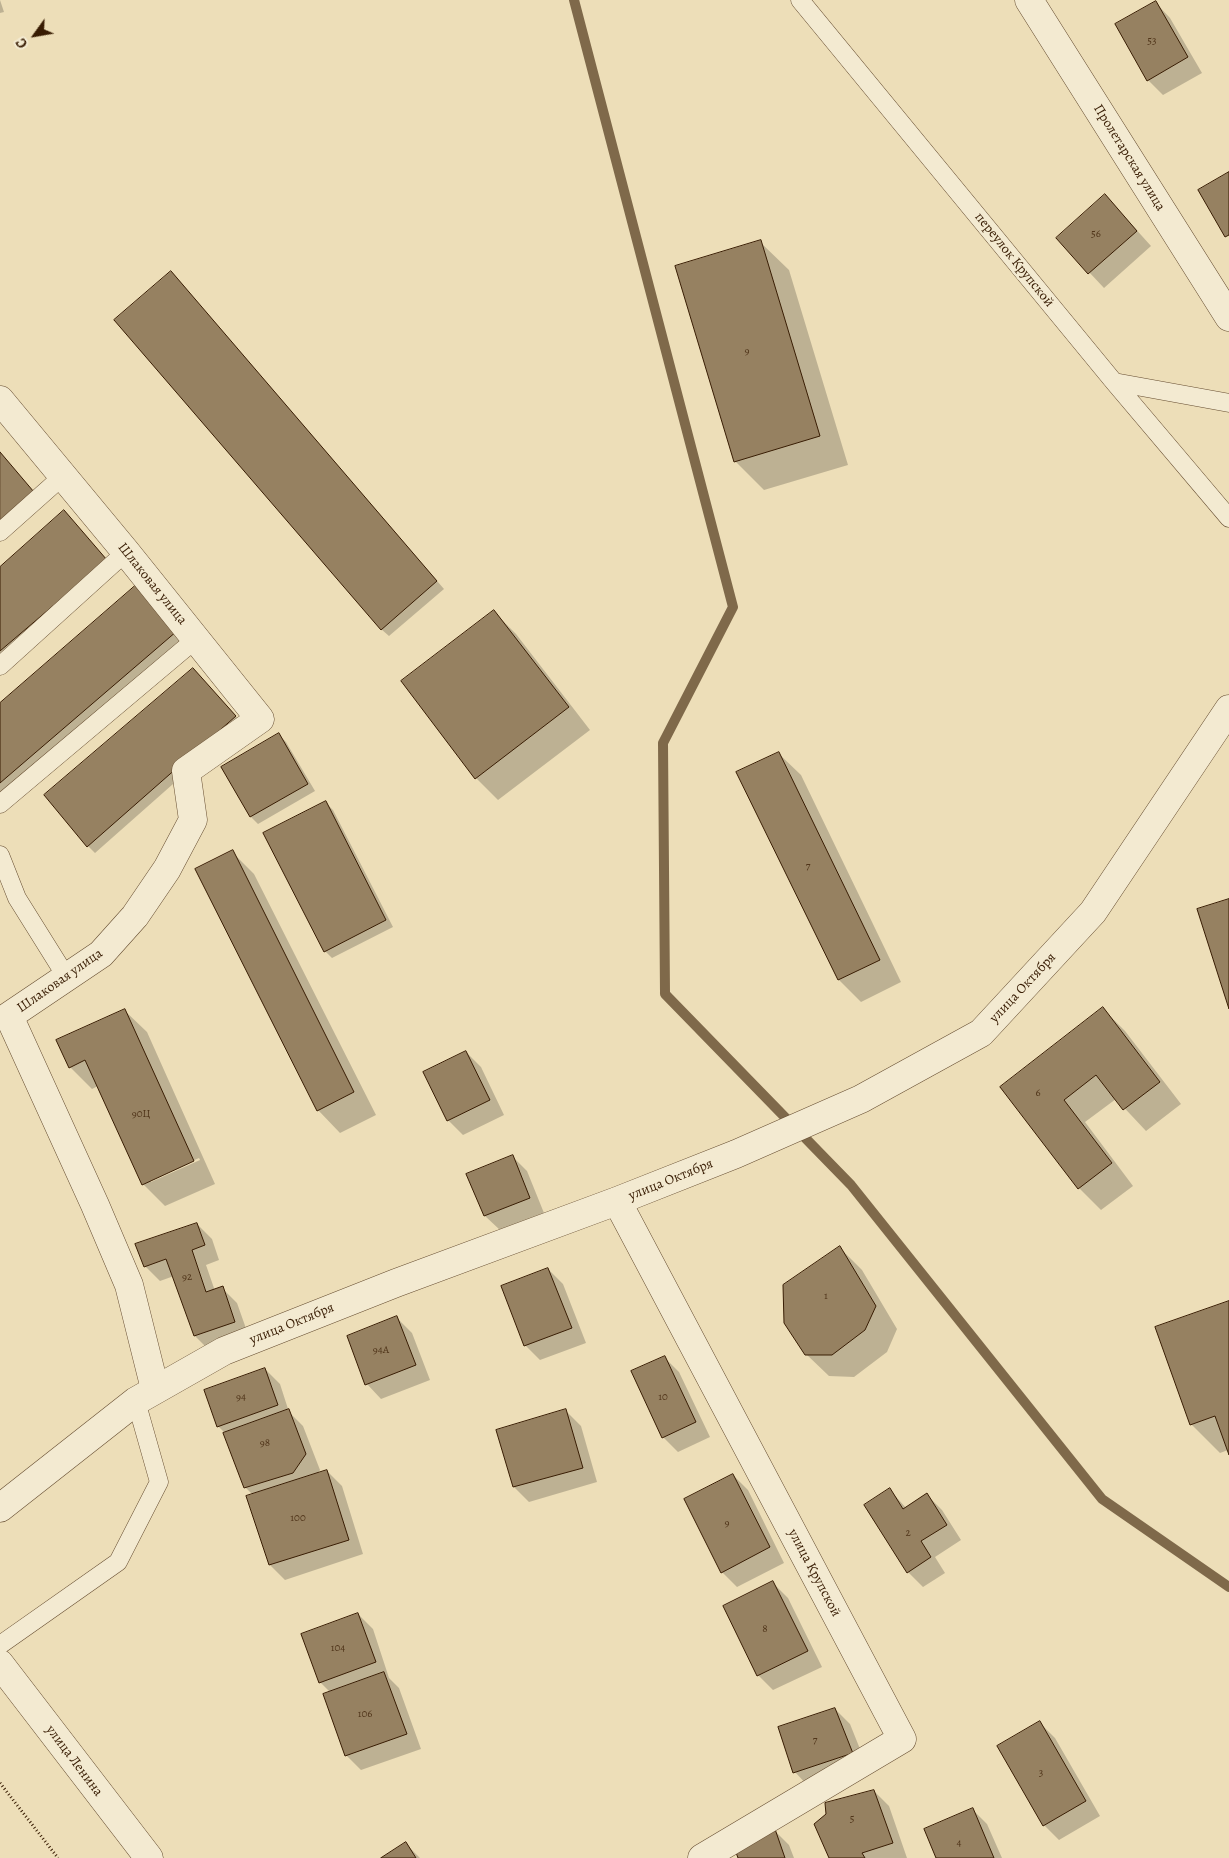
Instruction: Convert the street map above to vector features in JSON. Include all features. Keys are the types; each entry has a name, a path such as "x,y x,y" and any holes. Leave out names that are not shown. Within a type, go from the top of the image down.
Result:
{"street":[{"name":"Пролетарская улица","path":"1029,0 1229,317"},
{"name":"Шлаковая улица","path":"0,401 64,475 260,719 186,771 193,820 167,869 135,916 102,954 9,1016 96,1205 129,1285 146,1395"},
{"name":"улица Октября","path":"0,1508 146,1395 224,1351 396,1283 617,1201 736,1154 861,1099 981,1033 1092,912 1229,709"},
{"name":"улица Крупской","path":"617,1201 902,1739 702,1858"},
{"name":"улица Ленина","path":"0,1664 149,1858"}],"lane":[{"name":"переулок Крупской","path":"800,0 1114,382 1229,518"},
{"path":"1114,382 1229,403"},
{"path":"0,532 64,475"},
{"path":"0,666 126,552"},
{"path":"0,804 196,640"},
{"path":"0,855 17,898 67,978"},
{"path":"0,1645 118,1562 159,1482 146,1395"}],"path":[{"path":"0,1783 58,1858"}],"building":[{"path":"1156,1 1188,57 1147,81 1115,24"},
{"path":"1229,172 1229,235 1225,237 1198,190"},
{"path":"1105,194 1137,231 1088,274 1056,238"},
{"path":"761,240 820,436 734,462 675,266"},
{"path":"171,271 437,581 381,630 114,320"},
{"path":"0,452 34,492 0,522"},
{"path":"64,510 107,560 0,651 0,567"},
{"path":"135,586 177,631 0,783 0,703"},
{"path":"494,610 569,707 475,779 401,681"},
{"path":"193,668 236,716 87,847 44,795"},
{"path":"279,733 308,784 250,817 221,767"},
{"path":"779,752 880,960 838,980 736,772"},
{"path":"326,801 386,920 324,952 263,833"},
{"path":"233,850 354,1092 317,1111 195,869"},
{"path":"1229,899 1229,1009 1197,909"},
{"path":"1103,1007 1160,1082 1123,1110 1096,1075 1064,1100 1112,1163 1078,1189 1000,1087"},
{"path":"125,1009 194,1161 142,1185 85,1060 69,1068 56,1040"},
{"path":"466,1051 490,1100 447,1121 423,1072"},
{"path":"513,1155 530,1198 484,1216 466,1174"},
{"path":"197,1223 205,1245 192,1250 206,1292 223,1286 235,1322 194,1336 166,1259 144,1267 135,1244"},
{"path":"840,1246 876,1306 865,1330 832,1355 805,1355 784,1323 783,1285"},
{"path":"548,1268 572,1328 524,1346 501,1286"},
{"path":"1229,1301 1229,1455 1215,1416 1190,1425 1155,1327"},
{"path":"397,1316 416,1365 365,1385 347,1336"},
{"path":"665,1356 696,1422 662,1438 631,1371"},
{"path":"265,1368 278,1405 217,1427 204,1390"},
{"path":"289,1409 306,1454 293,1473 244,1488 223,1433"},
{"path":"566,1409 583,1468 513,1487 496,1430"},
{"path":"327,1470 349,1540 269,1565 246,1496"},
{"path":"733,1474 770,1547 721,1573 684,1499"},
{"path":"890,1488 903,1509 927,1493 947,1525 921,1541 931,1557 907,1573 864,1505"},
{"path":"773,1581 808,1651 757,1676 723,1606"},
{"path":"358,1613 376,1662 319,1683 301,1634"},
{"path":"384,1672 407,1734 345,1756 323,1694"},
{"path":"835,1708 856,1761 850,1754 793,1773 778,1727"},
{"path":"1040,1721 1086,1801 1043,1826 997,1746"},
{"path":"874,1790 893,1843 862,1853 865,1858 829,1858 814,1824 826,1814 825,1803"},
{"path":"973,1808 994,1858 936,1858 924,1829"},
{"path":"775,1829 785,1858 738,1858 733,1844"},
{"path":"406,1842 416,1858 381,1858"}],"waterway":[{"path":"574,0 733,607 663,743 665,994 851,1185 1102,1499 1229,1587"}]}
